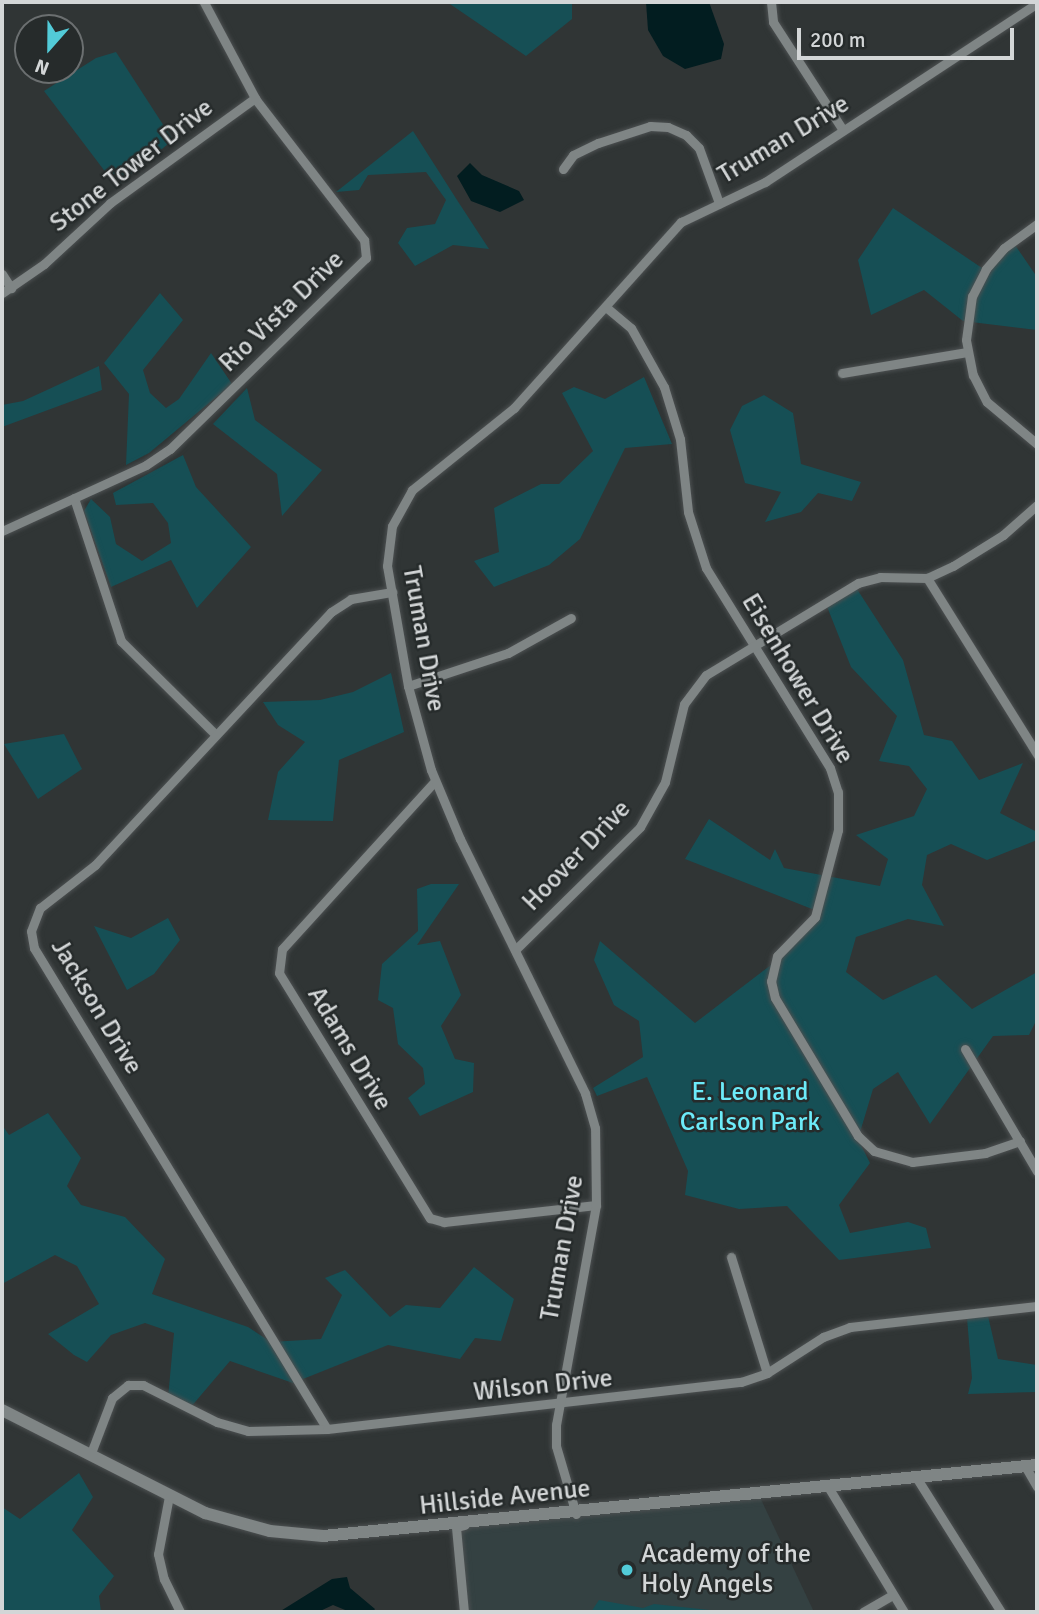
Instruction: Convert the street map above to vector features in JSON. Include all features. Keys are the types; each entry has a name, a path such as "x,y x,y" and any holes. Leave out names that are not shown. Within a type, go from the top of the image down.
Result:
{"main road":[{"name":"Hillside Avenue","path":"2,1410 91,1453 169,1496 224,1519 296,1534 339,1537 1031,1466"}],"street":[{"name":"Rio Vista Drive","path":"2,531 170,449 366,258 364,240 255,97 204,2"},
{"path":"771,2 773,22 844,130"},
{"name":"Truman Drive","path":"576,1514 556,1446 557,1406 596,1205 598,1160 590,1111 435,781 408,686 392,592 388,539 404,501 422,481 495,426 607,307 681,222 765,182 1037,3"},
{"name":"Stone Tower Drive","path":"2,293 44,264 110,203 255,97"},
{"path":"563,169 573,155 624,134 659,125 686,135 703,157 719,203"},
{"path":"1037,224 1004,248 978,281 968,310 967,352 987,402 1037,444"},
{"path":"2,274 11,288"},
{"name":"Eisenhower Drive","path":"607,307 631,328 664,387 676,422 688,512 698,548 713,583 755,645 830,768 840,805 838,830 815,918 773,964 775,998 858,1136 882,1156 912,1162 985,1153 1020,1141"},
{"path":"842,373 967,352"},
{"path":"74,498 121,642 215,734"},
{"path":"1037,505 1003,535 927,578 1037,754"},
{"name":"Hoover Drive","path":"515,950 619,850 649,814 665,782 679,716 690,692 706,675 858,583 880,577 927,578"},
{"name":"Jackson Drive","path":"327,1429 32,940 32,923 40,908 95,865 331,612 351,599 392,592"},
{"path":"408,686 508,653 570,618"},
{"name":"Adams Drive","path":"435,781 282,949 279,973 430,1218 444,1222 596,1205"},
{"path":"965,1049 1037,1171"},
{"path":"731,1257 767,1373"},
{"name":"Wilson Drive","path":"91,1453 112,1398 122,1388 136,1384 248,1432 327,1429 557,1406 726,1384 767,1373 823,1337 850,1327 1037,1306"},
{"path":"1031,1466 1037,1487"},
{"path":"916,1477 1000,1612"},
{"path":"827,1485 904,1612"},
{"path":"169,1496 159,1554 164,1579 180,1612"},
{"path":"464,1612 456,1527 471,1524"},
{"path":"863,1612 893,1595"}],"shaded area":[{"path":"646,2 709,2 724,44 721,59 685,69 663,56 648,30"},
{"path":"470,163 482,175 519,191 524,200 500,212 471,201 457,176"},
{"name":"Academy of the Holy Angels","path":"758,1493 814,1612 464,1612 456,1527"},
{"path":"347,1577 350,1588 375,1609 373,1612 350,1612 333,1605 318,1612 279,1612 332,1579"}],"green space":[{"path":"447,2 572,2 572,19 526,56"},
{"path":"116,52 173,140 116,186 44,91 55,84 84,84 84,66 96,58"},
{"path":"413,131 489,249 453,245 415,266 398,243 407,228 435,224 446,200 426,172 368,175 359,190 336,192"},
{"path":"893,208 982,268 1013,242 1037,277 1037,330 963,321 924,290 871,315 858,260"},
{"path":"160,293 183,320 143,370 150,393 166,408 179,399 211,353 232,384 149,453 126,465 129,394 104,363"},
{"path":"99,366 102,390 2,427 2,405 23,401"},
{"path":"644,377 672,444 625,448 580,539 549,565 494,587 474,561 499,552 494,508 541,484 559,484 593,451 562,393 574,387 605,399"},
{"path":"247,388 255,420 322,470 282,516 277,474 213,424"},
{"path":"764,395 793,413 801,464 861,482 852,501 818,493 801,512 765,522 781,492 745,483 730,430 742,406"},
{"path":"183,455 196,487 251,547 197,608 171,560 111,587 84,511 91,499 110,517 116,544 142,561 171,543 168,523 153,503 116,505 113,493"},
{"name":"E. Leonard Carlson Park","path":"855,586 903,660 924,735 952,741 979,780 1023,763 1000,813 1037,832 1037,840 987,860 951,844 927,855 922,885 944,926 908,919 856,937 846,972 883,1000 936,975 972,1009 1037,972 1037,1019 1029,1035 993,1036 930,1124 898,1072 873,1089 858,1139 870,1163 839,1205 850,1233 908,1222 926,1228 931,1248 839,1260 787,1206 739,1209 685,1195 688,1171 647,1077 597,1096 593,1088 643,1057 639,1021 614,1005 594,960 600,941 695,1023 771,965 817,911 685,859 709,819 770,860 775,849 784,868 880,886 888,859 856,835 914,816 927,789 909,766 879,761 897,716 851,667 826,604"},
{"path":"391,673 404,732 339,760 333,821 268,820 278,772 305,742 278,725 263,702 320,700 353,692"},
{"path":"64,734 82,769 38,799 4,744"},
{"path":"431,884 459,884 417,945 440,941 461,995 441,1026 455,1059 474,1063 473,1092 420,1116 408,1098 425,1084 423,1068 398,1044 393,1008 378,1000 382,964 418,931 417,889"},
{"path":"168,918 180,940 154,974 127,990 94,926 131,938"},
{"path":"48,1113 81,1158 67,1186 81,1205 125,1217 165,1259 152,1294 248,1327 271,1342 321,1339 342,1295 325,1278 345,1270 390,1317 406,1305 440,1308 474,1267 514,1299 501,1341 475,1338 460,1359 388,1345 293,1383 230,1361 190,1408 168,1398 174,1333 145,1323 111,1335 87,1362 48,1334 99,1304 77,1266 55,1255 2,1284 2,1125 9,1135"},
{"path":"988,1316 998,1359 1037,1365 1037,1392 968,1394 972,1378 967,1318"},
{"path":"79,1473 93,1497 72,1530 114,1576 99,1596 101,1612 2,1612 2,1507 20,1519"},
{"path":"599,1600 643,1608 654,1604 728,1612 591,1612"}],"place":[{"name":"Academy of the Holy Angels","path":"627,1570"}]}
